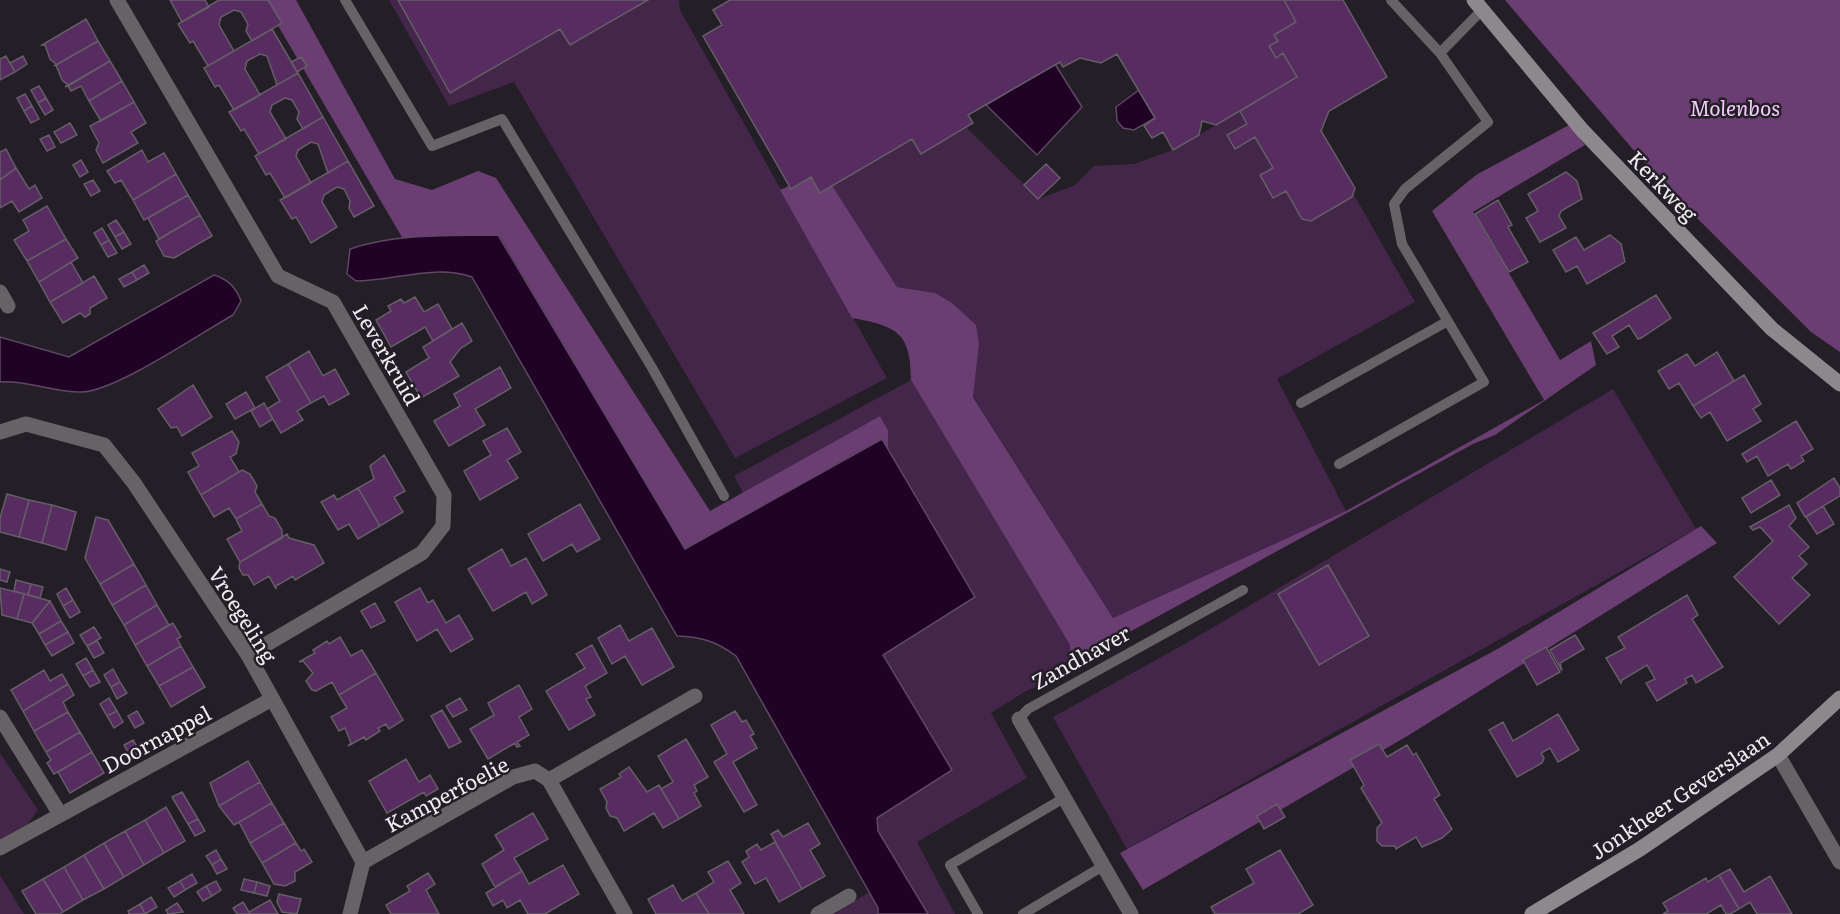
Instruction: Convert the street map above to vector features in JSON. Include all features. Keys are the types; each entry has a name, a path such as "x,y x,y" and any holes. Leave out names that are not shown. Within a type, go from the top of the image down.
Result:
{"street":[{"name":"Leverkruid","path":"117,0 278,276 333,302 444,495 443,526 422,553 248,655"},
{"name":"Kerkweg","path":"1478,5 1582,130 1772,329 1840,384"},
{"path":"0,292 8,306"},
{"name":"Vroegeling","path":"0,432 27,424 104,445 134,483 248,655 363,862"},
{"path":"625,914 549,780 694,696"},
{"name":"Jonkheer Geverslaan","path":"1532,914 1640,849 1778,755 1840,698"},
{"name":"Doornappel","path":"0,848 272,699"},
{"path":"0,717 60,814"},
{"name":"Zandhaver","path":"1019,719 1131,914"},
{"path":"1778,755 1840,862"},
{"name":"Kamperfoelie","path":"363,862 513,777 535,771 549,780"},
{"path":"350,914 363,862"},
{"path":"818,914 849,896"}],"lane":[{"path":"345,0 432,146 502,118 651,366 724,496"},
{"path":"1339,464 1484,382 1402,244 1394,204 1405,189 1488,122 1440,53 1391,0"},
{"path":"1440,53 1478,5"},
{"path":"1301,403 1448,321"},
{"name":"Zandhaver","path":"1019,719 1028,709 1243,590"},
{"path":"978,914 950,865 1064,798"},
{"path":"1023,914 1103,866"}],"shaded area":[{"path":"389,0 679,0 680,10 887,378 735,458 514,82 449,106"},
{"path":"1055,64 1082,107 1037,155 986,105"},
{"path":"1139,90 1155,118 1134,130 1123,128 1117,121 1116,107"},
{"path":"1240,111 1302,219 1353,193 1415,302 1277,379 1346,511 1113,618 973,396 979,344 935,293 897,287 828,182 915,134 925,151 967,128 1039,199 1075,185 1094,166 1134,164 1173,150"},
{"path":"498,235 685,549 882,439 975,597 883,655 952,770 877,818 878,831 928,914 878,914 878,908 736,656 708,641 677,636 472,277 443,272 356,281 347,274 350,249 368,244 424,236"},
{"path":"214,275 227,281 239,296 241,301 233,315 136,372 97,389 82,392 0,382 0,337 69,357"},
{"path":"911,380 1070,645 1071,664 1063,676 1026,691 991,713 1027,778 917,842 955,914 928,914 878,831 876,818 952,770 883,654 974,597 888,449 888,430 880,416 743,493 734,476"},
{"path":"1613,389 1696,529 1127,849 1053,717 1190,641"},
{"path":"0,753 38,810 28,824 0,840"},
{"path":"0,875 24,914 0,914"},
{"path":"869,892 878,908 878,914 834,914"}],"green space":[{"path":"263,0 296,0 395,179 432,190 478,171 496,178 710,511 880,416 888,430 888,449 881,439 685,549 499,235 403,239"},
{"name":"Molenbos","path":"1505,0 1840,0 1840,352 1811,332 1661,182"},
{"path":"1569,125 1585,145 1473,212 1560,360 1591,341 1596,365 1495,435 1473,444 1071,664 1070,645 911,380 908,352 904,342 898,334 880,324 852,318 780,190 822,170 897,287 935,293 952,303 976,325 979,344 973,397 1113,618 1346,511 1544,400 1432,211 1476,175"},
{"path":"1701,526 1717,543 1409,735 1143,890 1120,853 1501,647"}],"building":[{"path":"170,0 205,0 209,7 182,22"},
{"path":"219,0 268,0 282,23 252,41 246,31 248,24 241,12 234,10 221,17 219,25 234,51 208,66 193,41 190,43 178,24"},
{"path":"398,0 648,0 570,45 560,29 450,93"},
{"path":"730,0 1284,0 1296,22 1274,35 1278,41 1269,46 1276,58 1283,53 1297,77 1216,125 1202,121 1199,135 1173,150 1163,132 1152,138 1144,126 1155,118 1117,54 1101,63 1080,58 1063,67 1060,62 968,115 973,123 921,154 912,139 820,193 811,177 791,189 703,36 722,25 713,10"},
{"path":"1284,0 1343,0 1387,77 1329,111 1321,131 1355,188 1352,197 1311,221 1302,219 1286,191 1273,198 1260,175 1273,168 1255,137 1235,149 1227,135 1247,124 1240,111 1297,77 1283,53 1276,58 1269,46 1278,41 1274,35 1296,22"},
{"path":"86,19 98,41 54,66 56,64 50,59 45,45 42,45"},
{"path":"272,29 298,73 277,85 267,56 260,54 247,61 245,69 260,95 234,110 219,85 215,87 204,68"},
{"path":"98,41 110,61 65,87 68,85 62,80 56,65"},
{"path":"6,56 15,72 0,80 0,59"},
{"path":"23,56 27,64 15,72 10,63"},
{"path":"301,57 307,66 297,72 291,62"},
{"path":"110,61 122,81 89,101 81,86 71,91 68,86"},
{"path":"298,73 323,117 303,129 297,119 299,112 292,100 285,98 272,105 270,112 286,139 259,154 244,129 241,131 229,112"},
{"path":"122,81 134,102 101,121 89,101"},
{"path":"39,86 46,98 38,103 31,90"},
{"path":"25,94 32,106 24,111 17,98"},
{"path":"46,98 53,110 45,115 38,103"},
{"path":"134,102 146,123 131,132 138,143 103,163 96,150 99,143 90,126"},
{"path":"32,106 39,119 31,123 24,111"},
{"path":"323,117 348,161 328,173 318,144 311,142 298,150 296,156 311,183 285,198 270,173 266,175 255,156"},
{"path":"70,123 77,135 61,143 54,132"},
{"path":"49,135 55,147 47,151 40,139"},
{"path":"6,149 16,168 0,180 0,152"},
{"path":"142,150 148,162 164,153 176,174 133,200 121,180 115,183 107,171"},
{"path":"81,160 88,172 80,177 73,165"},
{"path":"348,161 374,206 354,217 344,189 337,187 324,195 322,202 337,227 311,243 296,217 292,219 280,200"},
{"path":"1046,164 1060,178 1038,199 1024,185"},
{"path":"16,168 29,189 35,185 42,198 19,212 12,201 0,208 0,180"},
{"path":"1566,172 1577,181 1582,199 1561,211 1559,216 1566,228 1540,242 1526,218 1538,211 1528,194"},
{"path":"176,174 188,195 144,220 133,200"},
{"path":"93,180 100,191 91,196 84,184"},
{"path":"188,195 200,215 159,239 148,218"},
{"path":"1498,200 1512,225 1508,227 1528,262 1509,272 1475,214"},
{"path":"47,206 66,239 27,261 14,240 29,231 23,220"},
{"path":"200,215 212,236 174,258 164,256 156,241"},
{"path":"116,220 124,232 115,237 108,225"},
{"path":"102,228 109,240 101,245 94,233"},
{"path":"124,232 131,244 122,249 115,237"},
{"path":"1610,235 1621,244 1625,262 1587,284 1577,266 1566,272 1553,250 1576,237 1584,250"},
{"path":"66,239 78,258 39,282 27,261"},
{"path":"109,240 117,253 108,257 101,245"},
{"path":"71,262 83,283 50,302 39,282"},
{"path":"144,265 149,273 137,280 132,272"},
{"path":"132,272 137,280 124,287 119,279"},
{"path":"94,276 107,298 90,308 90,314 85,317 80,313 63,323 50,302"},
{"path":"1656,295 1671,318 1638,339 1629,325 1612,336 1619,347 1607,354 1593,333"},
{"path":"415,297 424,312 438,304 452,329 433,341 425,327 391,347 376,320 391,311 388,306 401,299 404,303"},
{"path":"462,323 472,341 460,349 450,362 459,376 421,398 406,372 429,358 423,347"},
{"path":"309,351 323,376 335,369 349,394 329,405 324,396 311,403 288,364"},
{"path":"1717,352 1734,381 1693,406 1679,383 1669,389 1658,371 1687,354 1695,366"},
{"path":"288,364 311,403 297,411 303,420 281,433 267,409 280,401 266,377"},
{"path":"500,367 511,388 475,409 485,425 449,446 434,421 460,406 454,394"},
{"path":"1744,375 1761,404 1753,409 1761,421 1727,441 1710,412 1701,418 1693,406"},
{"path":"193,385 212,417 182,436 177,427 171,428 158,409"},
{"path":"246,392 255,408 235,419 226,404"},
{"path":"264,403 273,419 260,427 251,411"},
{"path":"1796,421 1813,449 1801,456 1804,461 1791,469 1788,464 1768,476 1757,456 1747,462 1742,454"},
{"path":"507,428 521,452 507,460 518,478 480,500 464,471 491,455 483,441"},
{"path":"232,431 239,442 236,454 230,457 239,472 201,495 188,472 199,466 192,453"},
{"path":"384,455 405,491 394,497 403,512 380,526 358,488 374,479 370,466"},
{"path":"242,470 250,474 257,486 255,492 262,504 236,519 229,508 214,517 201,495"},
{"path":"1834,478 1840,488 1840,496 1805,517 1797,503"},
{"path":"1771,480 1780,495 1751,513 1742,498"},
{"path":"358,488 380,526 358,539 349,524 338,530 321,502 334,495 337,500"},
{"path":"7,494 29,500 19,537 0,532 0,518"},
{"path":"29,500 52,505 42,543 19,537"},
{"path":"262,504 269,516 275,518 282,530 282,538 240,562 227,539 242,531 236,519"},
{"path":"580,504 600,539 577,552 572,544 543,561 528,534"},
{"path":"52,505 76,512 66,550 42,543"},
{"path":"1789,505 1796,518 1789,526 1809,547 1799,556 1807,564 1792,578 1810,595 1779,624 1734,577 1773,541 1760,527 1753,530 1750,527"},
{"path":"1823,506 1834,524 1817,534 1806,517"},
{"path":"96,517 108,520 134,564 100,584 85,558"},
{"path":"287,534 289,538 314,545 324,563 295,580 293,576 276,586 276,589 269,576 254,585 248,575 243,575 239,568 240,562"},
{"path":"502,549 511,566 526,558 547,595 532,604 526,592 493,611 468,569"},
{"path":"134,564 146,585 112,605 100,584"},
{"path":"1328,565 1369,636 1319,665 1278,594"},
{"path":"0,569 10,572 7,582 0,580"},
{"path":"16,580 31,584 28,595 14,591"},
{"path":"31,584 43,587 40,598 28,595"},
{"path":"146,585 157,605 124,625 112,605"},
{"path":"0,588 24,594 17,619 2,615"},
{"path":"66,588 73,600 63,606 57,594"},
{"path":"420,588 428,603 433,600 446,623 459,615 473,639 451,652 437,629 417,641 395,602"},
{"path":"24,594 50,601 32,623 17,619"},
{"path":"1687,595 1698,615 1692,619 1723,667 1696,683 1692,675 1685,679 1687,683 1657,701 1646,683 1655,679 1647,665 1622,680 1621,683 1606,658 1625,648 1618,637"},
{"path":"73,600 80,612 70,618 63,606"},
{"path":"50,601 61,621 39,634 32,623"},
{"path":"375,603 385,621 371,628 361,611"},
{"path":"157,605 169,625 135,645 124,625"},
{"path":"61,621 68,632 45,645 39,634"},
{"path":"173,623 181,637 177,639 181,646 147,666 135,645"},
{"path":"620,625 629,641 652,628 674,667 642,685 625,656 612,664 598,638"},
{"path":"94,627 101,638 87,646 80,635"},
{"path":"68,632 74,643 52,656 45,645"},
{"path":"1575,635 1584,649 1560,663 1562,671 1550,650"},
{"path":"340,637 351,656 362,650 376,673 339,695 332,682 316,691 312,690 306,681 313,673 303,661 299,662 315,653 313,650 327,641 329,644"},
{"path":"97,641 104,653 94,658 87,646"},
{"path":"592,645 607,673 585,686 591,697 586,699 595,715 569,730 546,691 585,668 576,654"},
{"path":"181,646 193,667 159,686 147,666"},
{"path":"1546,647 1560,672 1537,685 1523,660"},
{"path":"86,658 93,670 83,676 76,664"},
{"path":"193,667 205,687 171,707 159,686"},
{"path":"113,669 120,682 111,687 104,675"},
{"path":"44,670 50,681 62,674 68,684 23,711 11,690"},
{"path":"93,670 100,682 90,687 83,676"},
{"path":"376,673 403,720 389,729 386,724 378,728 380,731 366,740 364,737 348,746 351,743 345,728 339,731 331,717 347,708 339,695"},
{"path":"120,682 127,693 117,699 111,687"},
{"path":"68,684 74,695 63,702 68,712 34,731 23,711"},
{"path":"519,685 532,709 519,717 529,735 517,742 520,746 517,747 515,743 488,759 470,729 494,715 488,703"},
{"path":"109,698 117,711 107,716 100,704"},
{"path":"460,698 467,710 453,717 446,706"},
{"path":"442,710 461,742 449,748 431,716"},
{"path":"117,711 123,722 114,728 107,716"},
{"path":"137,711 144,723 135,728 128,716"},
{"path":"735,711 742,722 746,720 754,734 750,736 757,748 733,762 757,805 744,812 714,762 727,754 711,725"},
{"path":"68,712 80,732 46,752 34,731"},
{"path":"1558,714 1579,750 1558,762 1550,748 1541,753 1544,758 1542,763 1517,777 1489,730 1503,722 1513,741"},
{"path":"80,732 92,752 54,774 47,763 51,760 46,752"},
{"path":"686,739 708,777 694,785 697,791 694,793 701,806 679,819 661,789 673,782 658,756"},
{"path":"133,740 140,752 131,758 124,745"},
{"path":"1379,744 1387,757 1407,745 1413,755 1416,753 1440,795 1434,799 1452,829 1442,838 1422,847 1416,837 1396,849 1395,846 1382,846 1377,841 1377,828 1382,823 1361,788 1364,785 1350,760"},
{"path":"92,752 104,773 70,793 58,772"},
{"path":"406,759 419,782 430,775 438,789 426,796 424,792 387,813 369,781"},
{"path":"248,761 260,782 219,806 210,783"},
{"path":"629,767 647,792 659,785 679,819 663,828 654,813 624,831 617,818 610,816 606,808 607,802 600,789 621,777 619,774"},
{"path":"260,782 272,803 234,825 219,806"},
{"path":"182,792 198,819 188,824 172,797"},
{"path":"272,803 284,823 250,843 239,822"},
{"path":"1277,804 1285,817 1264,829 1257,816"},
{"path":"166,807 185,841 164,853 145,820"},
{"path":"533,813 548,839 514,858 522,871 495,887 482,864 504,850 495,835"},
{"path":"198,819 205,831 195,836 188,824"},
{"path":"145,820 164,853 144,865 125,831"},
{"path":"284,823 296,843 262,863 250,843"},
{"path":"808,823 820,844 810,850 825,876 802,889 771,834 778,830 783,837"},
{"path":"125,831 144,865 124,877 104,843"},
{"path":"775,842 802,889 779,902 766,878 755,884 742,862 749,857 746,851 757,844 761,850"},
{"path":"104,843 124,877 104,889 84,855"},
{"path":"296,843 301,851 304,849 312,862 295,872 295,881 285,886 274,884 262,863"},
{"path":"216,850 221,859 212,865 206,856"},
{"path":"1280,850 1313,905 1298,914 1215,914 1211,907 1254,883 1246,869"},
{"path":"84,855 104,889 83,900 64,867"},
{"path":"221,859 227,869 217,874 212,865"},
{"path":"728,861 741,883 730,890 744,914 709,914 696,893 714,882 708,872"},
{"path":"563,865 579,894 545,914 528,914 520,900 507,908 503,900 493,906 486,893 522,871 529,884"},
{"path":"64,867 83,900 63,912 43,879"},
{"path":"1730,869 1744,892 1770,876 1792,914 1757,914 1750,902 1739,909 1719,875"},
{"path":"428,873 435,884 426,890 439,914 391,914 386,905 410,891 407,886"},
{"path":"192,874 197,883 185,890 180,881"},
{"path":"1719,875 1739,909 1726,914 1721,905 1706,914 1663,914 1668,911 1663,903 1706,878 1708,882"},
{"path":"43,879 63,912 60,914 36,914 22,891"},
{"path":"244,879 257,882 254,893 241,890"},
{"path":"180,881 185,890 174,897 168,888"},
{"path":"216,881 221,890 212,896 206,886"},
{"path":"257,882 270,886 267,896 254,893"},
{"path":"673,885 682,901 696,893 709,914 656,914 648,899"},
{"path":"206,886 212,896 203,901 197,892"},
{"path":"279,894 301,899 297,914 282,912 277,902"},
{"path":"151,897 157,907 145,914 140,904"},
{"path":"270,900 278,914 250,914 249,912"},
{"path":"243,902 250,914 237,914 233,908"},
{"path":"177,903 183,912 168,914 166,910"},
{"path":"140,904 145,914 129,914 128,911"}]}
